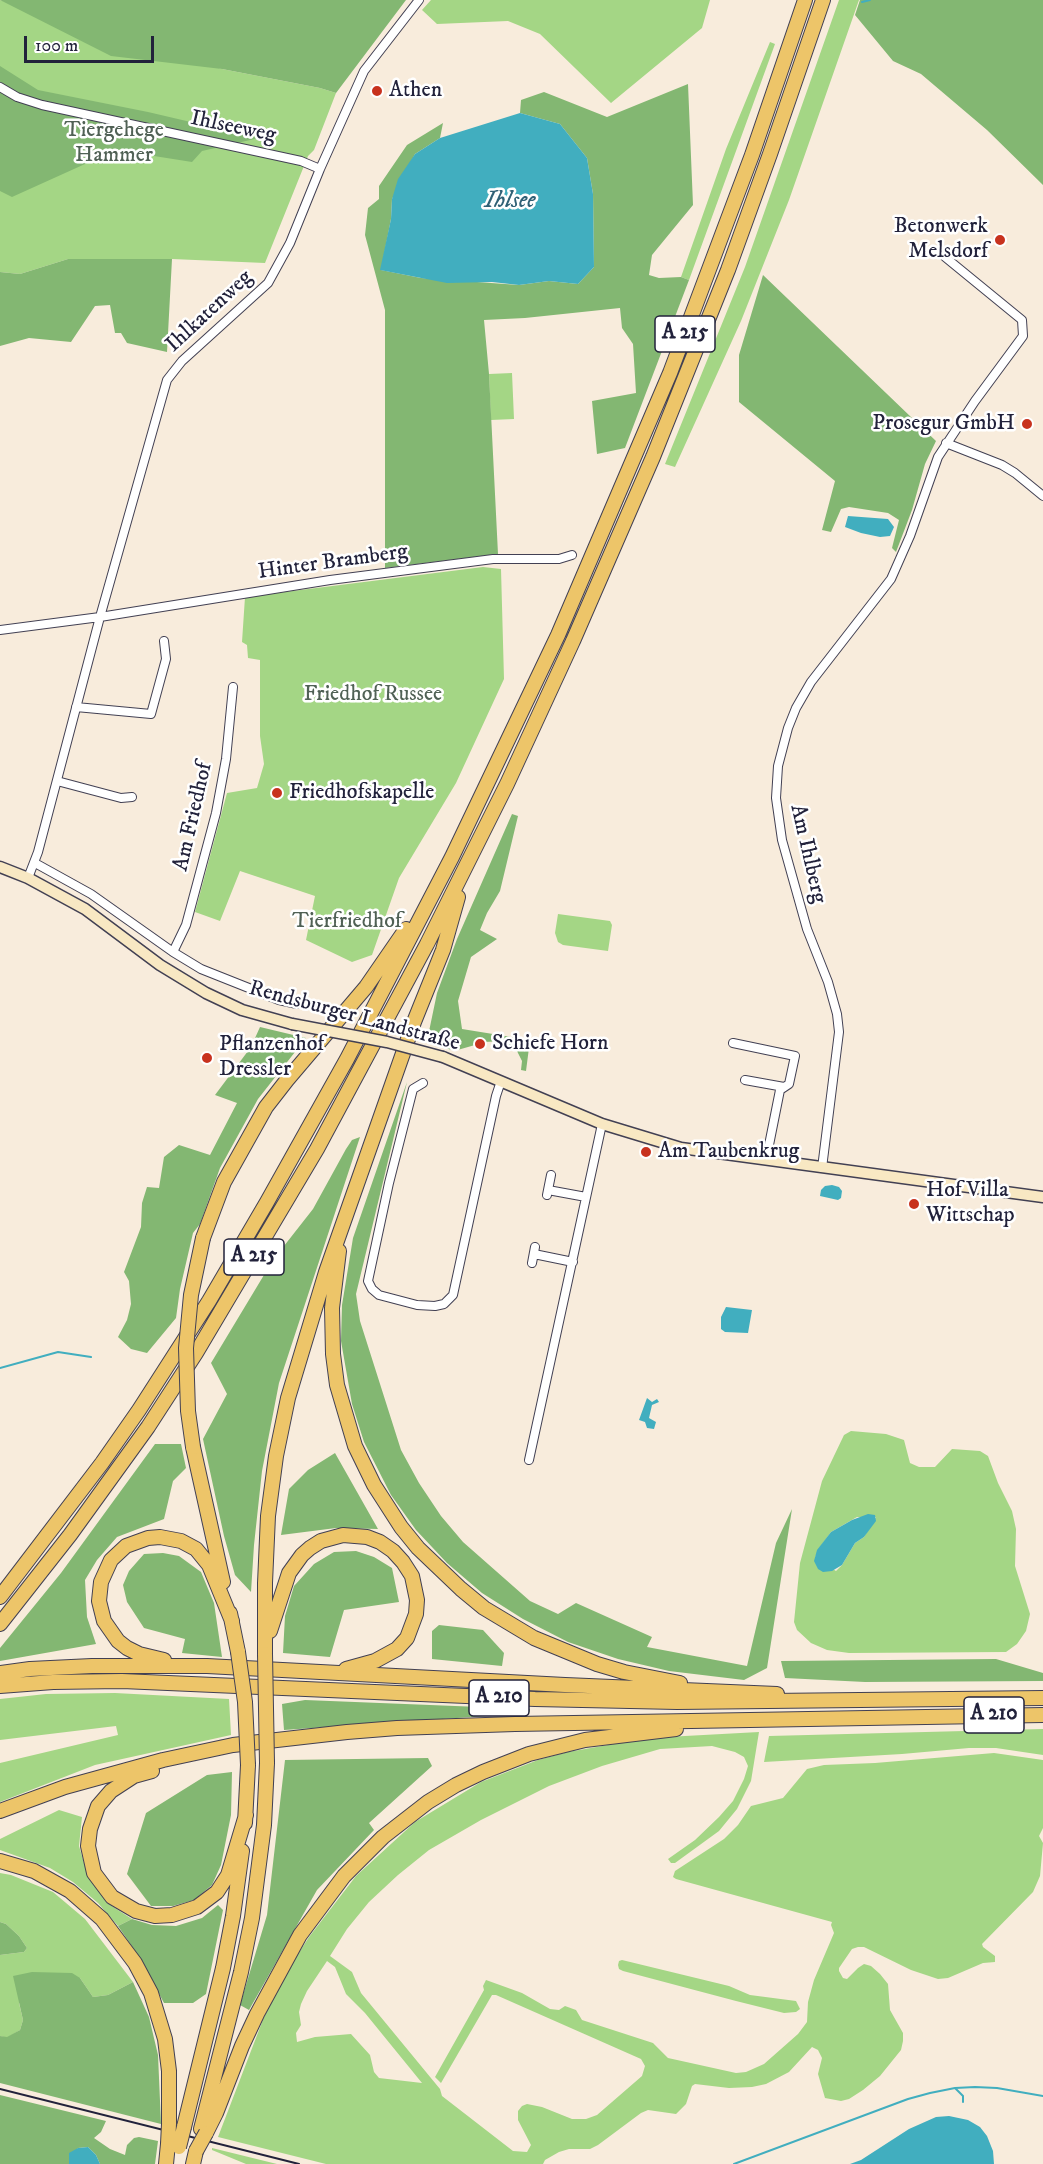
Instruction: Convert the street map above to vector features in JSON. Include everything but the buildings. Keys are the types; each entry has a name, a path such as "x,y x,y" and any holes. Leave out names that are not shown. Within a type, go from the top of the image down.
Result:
{"highway":[{"name":"A 215","path":"0,1597 102,1463 209,1300 347,1059 452,857 562,625 669,374 752,155 805,0"},
{"name":"A 215","path":"0,1624 70,1536 148,1427 201,1344 322,1139 428,944 507,784 573,642 666,426 732,259 823,0"},
{"path":"166,2164 184,2127 223,1968 233,1916 246,1815 248,1765 245,1702 238,1652 193,1447 188,1411 186,1348 191,1295 203,1238 224,1182 266,1107 373,978 452,857"},
{"path":"195,2158 204,2132 241,1972 252,1918 264,1825 267,1763 266,1539 276,1456 288,1398 305,1337 344,1222 414,1022 443,950 468,864"},
{"path":"344,1222 332,1308 333,1354 337,1385 352,1438 364,1467 386,1505 418,1548 460,1589 484,1608 534,1638 567,1653 624,1672 741,1692"},
{"path":"265,1654 283,1586 288,1573 302,1555 321,1541 333,1537 350,1535 367,1537 393,1551 412,1576 417,1600 413,1628 397,1649 381,1658 361,1666 324,1672"},
{"path":"207,1666 139,1654 118,1641 104,1621 99,1601 101,1582 111,1560 126,1546 148,1538 171,1538 189,1545 209,1564 232,1621"},
{"path":"0,1673 124,1665 207,1666 877,1700"},
{"name":"A 210","path":"0,1686 53,1682 122,1681 536,1699 754,1703 1043,1698"},
{"name":"A 210","path":"0,1811 65,1787 130,1768 233,1745 308,1735 397,1728 1043,1715"},
{"path":"204,2132 216,2113 257,2014 300,1935 344,1876 376,1843 406,1817 456,1785 483,1772 554,1746 612,1736 777,1719"},
{"path":"233,1745 134,1776 111,1791 98,1806 90,1829 88,1846 94,1873 112,1897 136,1911 155,1916 185,1912 207,1901 224,1883 246,1815"},
{"path":"0,1861 40,1874 75,1895 102,1919 135,1963 151,1993 165,2039 169,2071 169,2124 175,2164"}],"street":[{"name":"Ihlkatenweg","path":"28,878 57,781 100,616 167,381 182,361 268,283 290,243 364,71 418,0"},
{"name":"Ihlseeweg","path":"0,87 17,97 52,108 291,159 320,169"},
{"name":"Am Ihlberg","path":"818,1167 838,1041 837,1014 828,982 807,929 782,840 776,798 778,766 782,745 792,718 812,682 891,579 910,536 938,457 1023,336 1022,321 945,257"},
{"path":"946,443 1002,465 1043,496"},
{"name":"Hinter Bramberg","path":"0,630 330,580 493,559 559,560 572,555"},
{"path":"76,706 151,714 166,659 164,641"},
{"name":"Am Friedhof","path":"173,952 186,925 216,813 226,759 233,687"},
{"path":"57,781 121,798 132,797"},
{"name":"Rendsburger Landstraße","path":"34,863 91,894 201,969 279,1000 297,1004"},
{"name":"Rendsburger Landstraße","path":"0,867 28,878 85,909 160,965 206,993 242,1010 292,1024 387,1042 443,1057 602,1124 681,1148 1043,1197"},
{"path":"734,1043 795,1056 789,1084 780,1090 766,1160"},
{"path":"745,1080 784,1087"},
{"path":"423,1083 413,1089 368,1276 372,1289 379,1295 417,1305 435,1306 444,1304 453,1295 495,1096 501,1081"},
{"path":"529,1460 602,1124"},
{"path":"551,1175 547,1193 586,1197"},
{"path":"532,1263 535,1250 573,1262"}],"green space":[{"name":"Tiergehege Hammer","path":"0,0 222,69 336,93 265,263 172,259 68,259 20,274 0,272"},
{"path":"0,0 406,0 336,93 222,69 111,56"},
{"path":"431,0 710,0 702,28 611,103 540,34 508,21 437,24 422,10"},
{"path":"839,0 859,0 789,200 741,321 675,467 665,464 745,267"},
{"path":"860,0 1043,0 1043,185 987,130 921,74 893,61 855,15"},
{"path":"770,42 775,44 689,280 681,277 726,149"},
{"path":"0,66 38,90 148,112 259,138 202,151 192,162 116,150 12,197 0,191"},
{"path":"688,84 693,205 652,255 649,275 659,278 681,277 689,280 625,448 597,454 592,401 636,393 633,344 622,328 620,308 484,320 498,554 385,568 385,310 365,235 368,208 379,199 379,186 407,145 443,123 440,138 415,154 392,199 391,219 381,270 421,278 519,285 549,281 578,284 594,267 593,194 587,158 560,124 520,113 521,100 544,92 607,117"},
{"path":"68,259 172,259 167,352 127,343 121,333 115,333 110,305 95,306 71,342 29,338 0,346 0,272 20,274"},
{"path":"763,275 936,441 925,464 912,510 896,552 892,548 899,520 888,513 849,507 841,509 831,532 822,530 835,481 739,402 739,355"},
{"path":"512,373 514,419 491,420 489,374"},
{"name":"Friedhof Russee","path":"483,567 501,569 504,679 456,783 399,878 372,955 352,962 306,940 315,896 240,871 220,921 195,912 227,793 257,788 264,764 260,736 260,660 248,658 247,645 242,642 245,597"},
{"path":"512,814 518,816 500,891 480,930 497,939 471,957 458,1001 462,1029 530,1040 526,1071 521,1070 522,1061 516,1049 504,1041 484,1042 483,1039 474,1041 475,1045 454,1051 427,1041 437,993 457,939"},
{"path":"558,914 610,921 612,925 608,951 563,945 558,942 555,933"},
{"path":"260,1027 306,1038 258,1099 220,1168 200,1224 193,1233 176,1318 147,1353 131,1349 118,1337 127,1320 131,1304 129,1281 124,1272 141,1227 142,1203 147,1187 159,1188 164,1157 179,1145 210,1155 237,1103 215,1095 251,1047"},
{"path":"407,1082 356,1294 360,1321 401,1450 419,1483 441,1516 463,1542 530,1601 558,1614 576,1603 652,1637 647,1647 747,1666 776,1543 792,1509 767,1668 744,1680 669,1671 618,1659 568,1642 523,1619 482,1593 447,1563 416,1530 391,1495 364,1442 352,1404 341,1341 342,1305 353,1238"},
{"path":"360,1137 279,1383 262,1471 251,1592 235,1575 203,1439 227,1394 211,1363 273,1260 313,1209 346,1149 352,1140"},
{"path":"851,1431 886,1434 904,1440 910,1463 919,1467 935,1467 952,1449 980,1451 988,1456 1012,1511 1016,1529 1015,1566 1030,1614 1026,1631 1017,1644 1006,1652 849,1653 827,1650 811,1643 797,1630 794,1622 800,1563 822,1481 844,1435","holes":["857,1517 876,1517 864,1537 855,1543 836,1571 815,1558 831,1532"]},
{"path":"155,1444 181,1444 186,1468 173,1481 164,1519 117,1537 97,1560 85,1580 87,1617 96,1644 0,1661 0,1648 61,1573"},
{"path":"335,1453 378,1529 336,1528 281,1535 289,1489 308,1470"},
{"path":"356,1551 374,1557 392,1568 399,1602 344,1610 330,1657 283,1653 285,1616 294,1586 314,1564 334,1552"},
{"path":"163,1553 179,1556 201,1572 214,1603 222,1657 182,1653 185,1639 144,1628 127,1602 123,1585 129,1571 144,1554"},
{"path":"439,1625 483,1630 504,1653 502,1666 432,1659 432,1631"},
{"path":"996,1659 1043,1673 1043,1681 865,1682 785,1678 781,1661"},
{"path":"115,1693 229,1699 231,1735 95,1765 0,1802 0,1763 118,1735 116,1726 0,1740 0,1699 46,1694"},
{"path":"305,1700 530,1709 529,1713 284,1730 282,1704"},
{"path":"1043,1729 1043,1755 996,1748 969,1748 764,1762 769,1736"},
{"path":"759,1732 751,1781 737,1809 719,1831 675,1863 671,1863 668,1859 695,1840 733,1801 748,1766 744,1757 735,1752 712,1746 660,1749 602,1766 549,1786 481,1820 429,1850 369,1902 347,1929 330,1956 352,1972 361,1993 440,2089 442,2096 513,2151 527,2152 531,2145 518,2120 518,2111 522,2106 527,2104 542,2107 572,2119 586,2119 597,2115 642,2076 645,2066 641,2059 492,1995 441,2083 435,2077 484,1990 486,1980 522,1993 550,2009 559,2010 565,2006 576,2010 582,2020 653,2043 668,2058 736,2073 746,2072 764,2064 798,2034 807,2022 808,2002 814,1980 834,1933 832,1922 673,1877 675,1871 724,1839 738,1825 751,1806 783,1798 807,1769 824,1765 994,1753 1043,1760 1043,1828 1039,1836 1043,1843 1040,1876 1033,1892 982,1944 995,1956 995,1962 983,1963 948,1978 938,1979 911,1970 864,1947 852,1949 839,1971 843,1978 847,1979 864,1964 871,1966 880,1974 888,1984 890,2010 903,2033 903,2041 901,2050 880,2076 849,2099 841,2101 825,2098 818,2074 822,2058 818,2050 812,2047 789,2072 766,2084 729,2088 695,2084 692,2086 686,2104 676,2114 648,2110 598,2145 590,2149 569,2149 559,2152 545,2160 543,2164 326,2164 218,2137 264,2017 293,1962 309,1937 356,1876 415,1822 481,1782 538,1760 568,1752 648,1738","holes":["327,1961 335,1967 346,1994 365,2013 422,2083 379,2078 374,2072 370,2055 351,2034 315,2037 297,2042 296,2033 301,2025 299,2012 307,1991"]},
{"path":"428,1758 432,1766 369,1823 374,1830 317,1890 249,2010 240,2005 267,1915 285,1760"},
{"path":"232,1772 231,1815 221,1865 212,1885 194,1900 173,1906 151,1906 127,1874 146,1813 207,1775"},
{"path":"59,1810 82,1817 79,1846 87,1873 107,1903 132,1919 118,1926 98,1903 73,1882 50,1868 0,1850 0,1839"},
{"path":"0,1873 11,1875 53,1892 85,1919 133,1982 108,1995 93,1997 80,1978 19,2003 23,2020 20,2030 7,2038 0,2036 0,1955 24,1952 27,1948 19,1936 6,1924 0,1922"},
{"path":"218,1905 223,1910 206,1994 193,2003 164,2003 140,1958 118,1926 132,1919 152,1925 176,1926 202,1918"},
{"path":"0,1922 6,1924 19,1936 27,1948 24,1952 0,1955"},
{"path":"622,1960 729,1986 750,1995 796,2001 800,2009 796,2012 784,2013 623,1971 618,1965"},
{"path":"32,1972 72,1973 80,1978 93,1997 108,1995 133,1982 149,2017 158,2055 161,2124 0,2083 0,2036 7,2037 20,2030 23,2020 13,1976"},
{"path":"0,2095 106,2121 101,2132 94,2138 110,2149 125,2155 127,2145 134,2138 158,2141 155,2164 100,2164 96,2155 88,2147 78,2148 69,2164 0,2164"},
{"path":"212,2148 277,2164 246,2164 212,2150"}],"water":[{"name":"Ihlsee","path":"520,113 560,124 587,158 593,194 594,267 578,284 549,281 519,285 492,282 447,283 380,270 391,219 392,199 398,179 415,154 440,138"},
{"path":"848,516 888,519 894,527 890,536 880,537 861,533 845,527"},
{"path":"825,1186 839,1187 842,1191 841,1198 838,1200 820,1196"},
{"path":"726,1307 752,1310 748,1333 725,1332 721,1329 721,1317"},
{"path":"647,1398 652,1402 657,1399 659,1402 652,1405 649,1418 656,1422 654,1429 647,1428 645,1422 639,1420"},
{"path":"868,1514 875,1515 876,1521 864,1537 855,1543 842,1565 832,1571 823,1572 818,1569 814,1561 817,1550 831,1532"},
{"path":"949,2116 968,2120 980,2127 987,2136 993,2151 994,2164 850,2164 861,2160 909,2129 936,2117"},
{"path":"88,2147 96,2155 100,2164 69,2164 69,2153 78,2148"}],"waterway":[{"path":"862,2 870,0"},
{"path":"0,1368 58,1352 91,1357"},
{"path":"734,2164 908,2099 930,2093 975,2087 997,2088 1043,2096"},
{"path":"955,2088 963,2096 963,2102"}],"railway":[{"path":"0,2089 299,2164"}],"place":[{"name":"Athen","path":"377,91"},
{"name":"Betonwerk Melsdorf","path":"1000,240"},
{"name":"Prosegur GmbH","path":"1027,424"},
{"name":"Friedhofskapelle","path":"277,793"},
{"name":"Schiefe Horn","path":"480,1044"},
{"name":"Pflanzenhof Dressler","path":"207,1058"},
{"name":"Am Taubenkrug","path":"646,1152"},
{"name":"Hof Villa Wittschap","path":"914,1204"}],"park label":[{"name":"Tierfriedhof","path":"347,922"}]}
